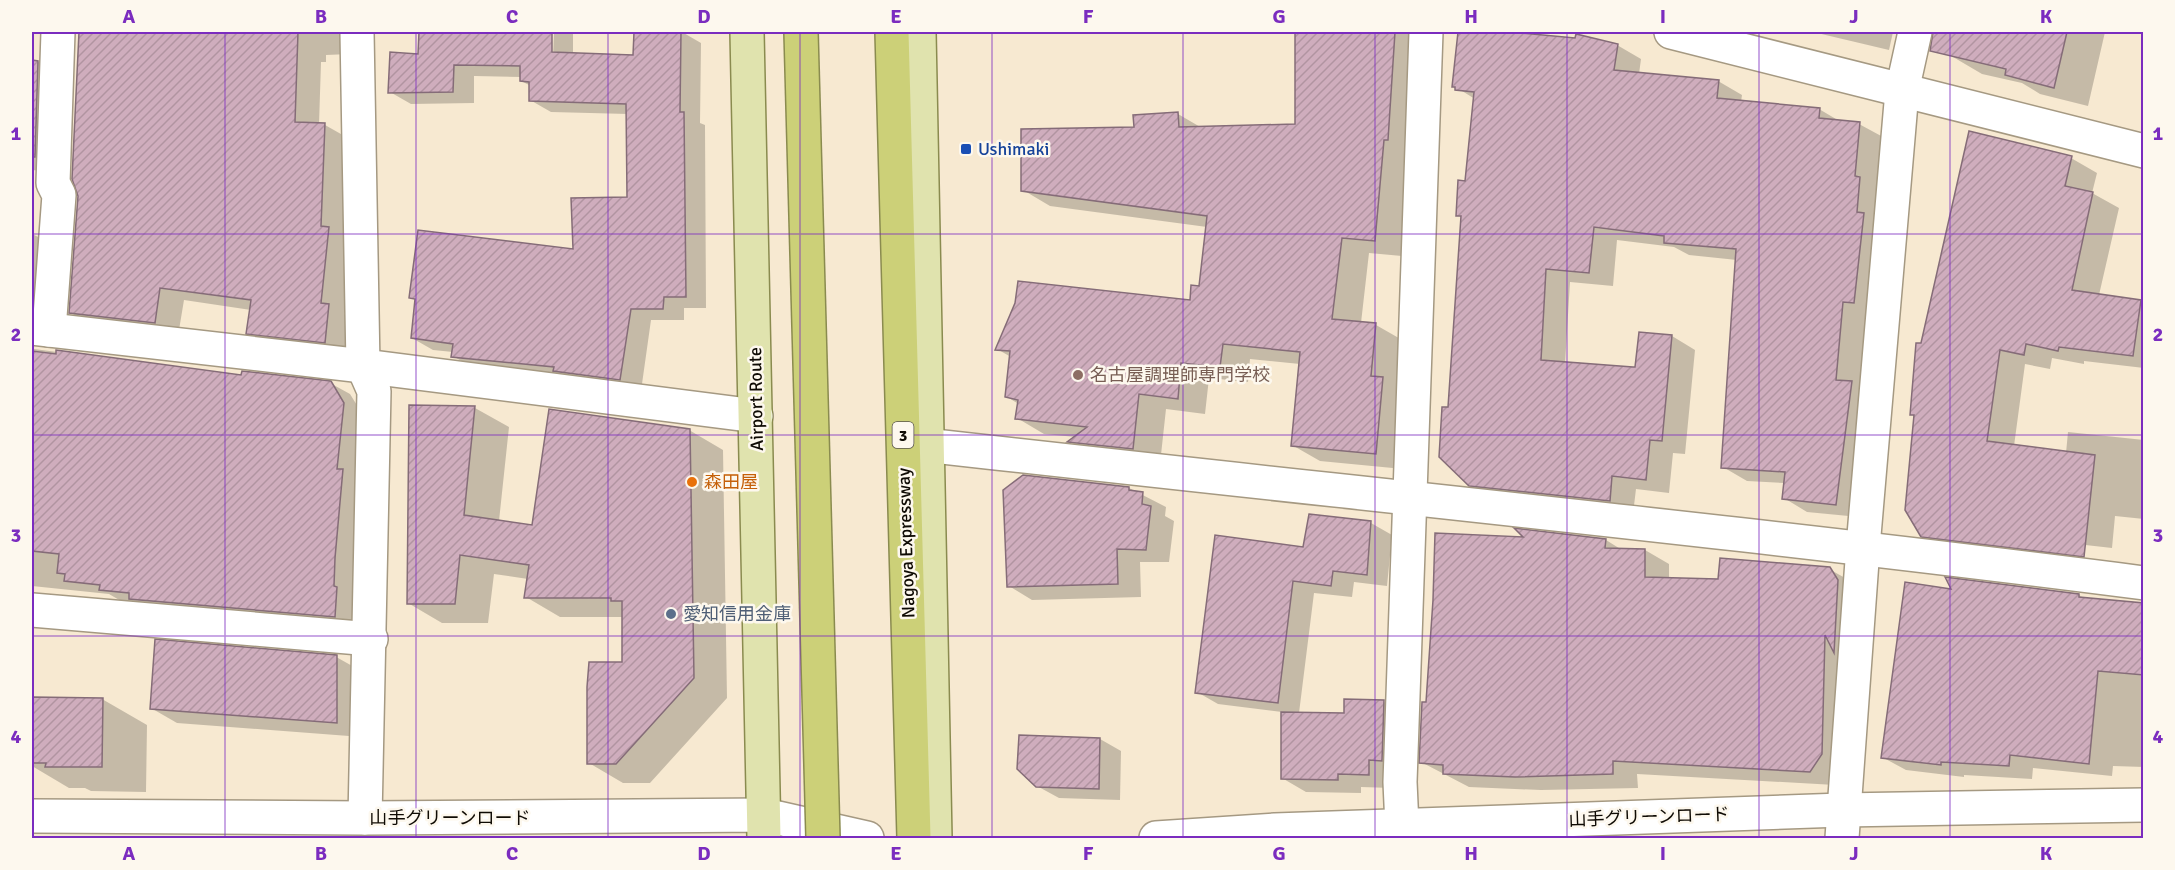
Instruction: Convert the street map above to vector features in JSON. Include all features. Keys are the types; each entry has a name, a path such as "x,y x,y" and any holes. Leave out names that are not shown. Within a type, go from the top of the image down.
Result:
{"highway":[{"path":"801,32 823,838"},
{"path":"802,76 815,32"},
{"name":"Nagoya Expressway","path":"892,32 914,838"}],"main road":[{"name":"Airport Route","path":"747,32 764,827"},
{"path":"919,32 934,838"}],"street":[{"path":"58,32 42,182 59,195 40,329 363,366 756,416"},
{"path":"357,32 363,366 374,391 365,818"},
{"path":"1402,826 1400,782 1426,32"},
{"path":"1671,32 2144,151"},
{"path":"1842,824 1902,91 1915,32"},
{"path":"925,445 1411,500 1863,547 2144,583"},
{"path":"32,610 370,639"},
{"name":"山手グリーンロード","path":"1156,838 1275,834 1402,826 1842,824 2144,805"},
{"name":"山手グリーンロード","path":"32,816 365,818 764,827 867,838"}],"building":[{"path":"79,32 298,32 295,122 325,123 321,226 329,227 321,303 329,304 325,343 246,334 251,300 160,288 155,323 69,313 78,196 72,179"},
{"path":"419,32 552,32 552,52 633,55 634,32 681,32 680,112 684,112 686,297 664,297 663,309 631,309 620,380 553,371 554,367 451,357 453,344 411,338 415,299 409,298 418,230 573,249 571,198 627,197 626,104 529,101 529,82 520,81 520,66 454,65 453,92 388,93 390,52 418,54"},
{"path":"1295,32 1395,32 1388,140 1384,140 1375,241 1342,238 1332,319 1376,323 1371,376 1383,377 1376,454 1291,446 1300,352 1223,344 1220,367 1181,363 1178,399 1139,394 1133,449 1067,442 1087,427 1015,419 1018,400 1005,397 1010,351 995,350 1015,303 1018,281 1190,300 1191,285 1199,286 1207,216 1021,191 1021,129 1134,127 1133,115 1178,112 1179,127 1295,124"},
{"path":"1458,32 1509,32 1575,38 1576,34 1618,44 1614,70 1719,80 1717,98 1820,108 1819,118 1860,122 1855,176 1860,177 1857,212 1864,213 1854,303 1843,302 1836,380 1852,381 1836,505 1782,499 1785,472 1721,468 1736,249 1664,243 1664,236 1594,227 1589,273 1546,269 1541,360 1635,367 1639,332 1672,335 1662,441 1650,440 1646,480 1612,476 1610,501 1469,486 1439,457 1442,407 1448,407 1461,216 1456,216 1458,180 1465,181 1474,92 1455,90 1455,87 1452,87"},
{"path":"1933,32 2067,32 2054,88 2005,75 2006,69 1930,51"},
{"path":"32,60 38,61 35,157 32,157"},
{"path":"1969,131 2072,156 2065,186 2093,192 2072,290 2141,300 2133,356 2059,347 2058,351 2026,344 2024,355 2000,350 1987,441 2095,455 2084,557 1921,537 1905,510 1914,415 1910,415 1916,343 1921,343"},
{"path":"56,350 241,375 242,371 331,381 344,403 337,469 343,469 335,558 334,586 337,587 335,617 129,599 129,593 99,590 100,585 64,581 65,574 57,573 59,554 32,551 32,351 56,354"},
{"path":"409,405 475,406 464,515 532,525 549,409 690,429 694,678 616,764 587,764 587,687 589,662 622,662 622,601 611,601 611,598 524,598 529,565 460,555 455,604 407,604"},
{"path":"1023,475 1129,487 1129,490 1143,492 1142,504 1151,506 1146,550 1117,549 1118,584 1007,587 1003,490"},
{"path":"1309,514 1371,521 1367,575 1333,571 1331,586 1293,581 1278,703 1195,693 1215,535 1303,547"},
{"path":"1514,528 1606,539 1605,548 1645,549 1645,577 1718,579 1720,558 1830,567 1838,580 1834,653 1825,635 1822,754 1810,772 1613,761 1613,774 1515,777 1443,774 1443,765 1419,763 1422,702 1426,702 1435,533 1523,537"},
{"path":"1945,577 2079,594 2079,597 2144,603 2144,675 2098,671 2089,764 2010,755 2009,766 1941,762 1941,765 1881,758 1905,582 1951,589"},
{"path":"155,639 337,655 337,723 150,709"},
{"path":"32,697 103,698 102,767 45,767 46,763 32,763"},
{"path":"1344,699 1384,700 1382,761 1369,760 1369,775 1338,774 1338,780 1281,779 1281,712 1344,713"},
{"path":"1019,735 1100,738 1099,789 1036,787 1017,769"}],"place":[{"name":"Ushimaki","path":"966,149"},
{"name":"名古屋調理師専門学校","path":"1078,375"},
{"name":"森田屋","path":"692,482"},
{"name":"愛知信用金庫","path":"671,614"}]}
